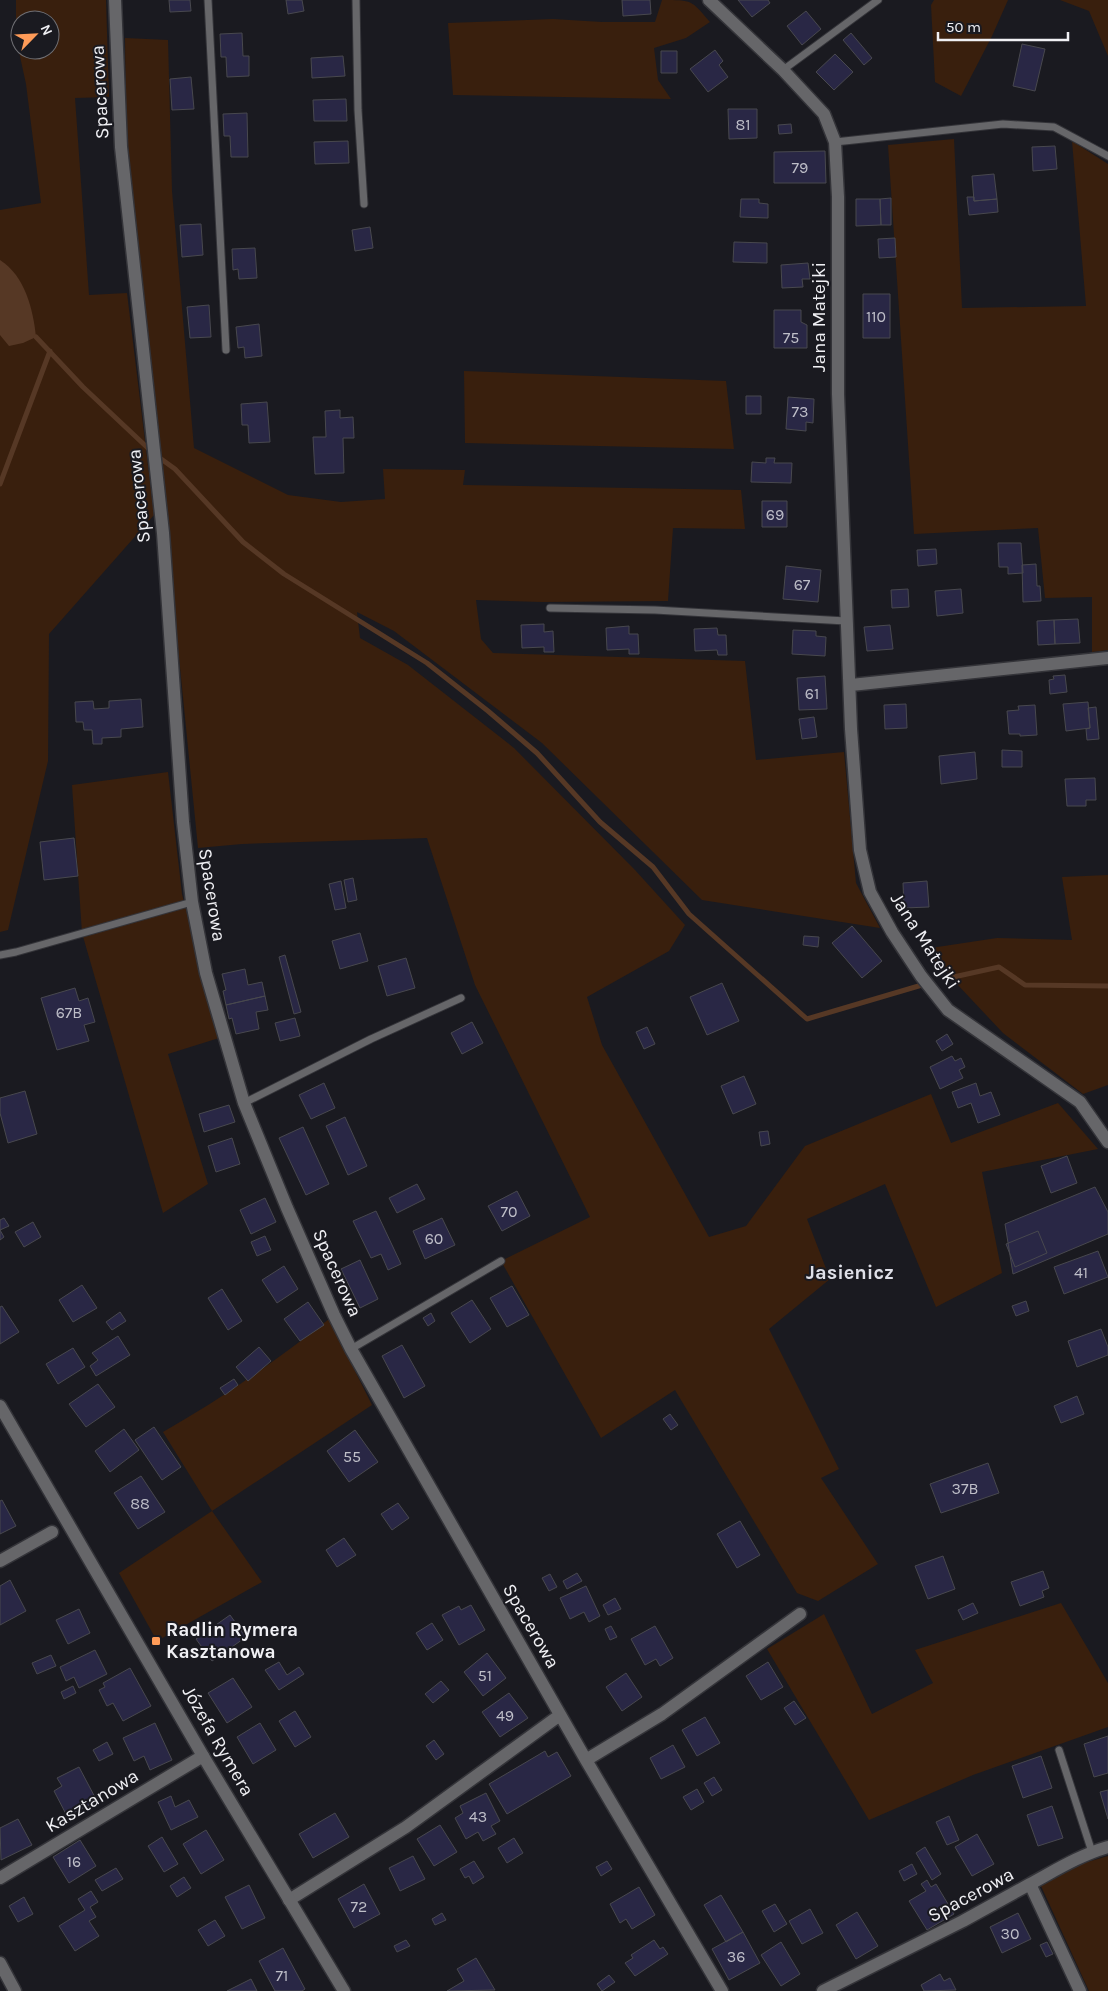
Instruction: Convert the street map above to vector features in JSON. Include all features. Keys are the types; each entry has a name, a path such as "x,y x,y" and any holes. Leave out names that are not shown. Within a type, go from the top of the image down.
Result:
{"street":[{"name":"Spacerowa","path":"115,0 121,147 163,533 183,822 192,902 206,973 244,1103 334,1315 351,1349 586,1760 722,1991"},
{"name":"Jana Matejki","path":"709,0 782,70 824,114 835,142 838,197 838,394 851,729 860,850 870,892 892,932 920,976 948,1010 1080,1102 1108,1142"},
{"path":"850,685 1108,658"},
{"name":"Józefa Rymera","path":"0,1406 203,1756 344,1991"},
{"path":"0,1561 52,1532"},
{"path":"586,1760 662,1714 800,1614"},
{"path":"289,1900 406,1827 560,1715"},
{"name":"Kasztanowa","path":"0,1878 203,1756"},
{"path":"1030,1884 1063,1865 1108,1846"},
{"name":"Spacerowa","path":"823,1991 963,1921 1030,1884 1080,1991"},
{"path":"0,1965 15,1991"}],"lane":[{"path":"208,0 226,350"},
{"path":"356,0 358,110 364,204"},
{"path":"782,70 878,0"},
{"path":"835,142 1003,124 1054,127 1108,156"},
{"path":"550,608 654,610 846,621"},
{"path":"0,955 192,902"},
{"path":"244,1103 371,1039 461,998"},
{"path":"351,1349 501,1261"},
{"path":"1059,1750 1092,1852"}],"shaded area":[{"path":"16,0 106,0 109,97 75,98 89,295 127,293 154,515 49,634 48,761 8,930 0,932 0,210 41,203 26,84 21,60 60,60 60,10 16,10"},
{"path":"662,0 680,0 695,5 710,22 686,38 654,48 658,80 671,99 453,95 448,23 553,19 602,22 655,22"},
{"path":"934,0 1008,0 961,96 935,82 931,5"},
{"path":"1060,0 1108,0 1108,56 1089,11"},
{"path":"125,38 168,40 172,191 194,448 288,495 341,502 385,499 383,469 465,470 463,485 741,490 745,529 673,528 668,601 542,602 476,600 481,639 493,653 745,661 756,760 844,752 856,883 880,928 702,900 542,743 394,631 357,612 360,638 408,665 514,748 635,870 685,925 669,951 587,997 602,1045 709,1237 746,1226 805,1146 931,1094 951,1143 1058,1103 1098,1149 982,1172 1002,1273 936,1307 885,1184 807,1219 830,1279 769,1329 839,1469 821,1478 878,1564 818,1601 797,1593 675,1390 601,1438 501,1261 590,1217 475,985 427,838 242,844 198,848 126,125"},
{"path":"954,139 962,308 1086,306 1072,141 1108,164 1108,650 1092,652 1092,597 1045,598 1038,528 914,534 888,145"},
{"path":"0,260 9,267 22,284 33,315 36,337 23,343 9,346 0,335"},
{"path":"464,371 726,381 734,449 465,443"},
{"path":"168,772 182,894 219,1038 168,1054 208,1184 163,1213 82,933 72,785"},
{"path":"1108,875 1108,1085 1083,1094 1003,1033 924,949 997,938 1072,940 1062,877"},
{"path":"329,1319 372,1405 212,1511 163,1432 248,1379"},
{"path":"212,1511 262,1582 157,1641 119,1573"},
{"path":"1061,1603 1108,1683 1108,1727 973,1775 869,1820 767,1649 824,1614 872,1714 933,1683 915,1650"},
{"path":"1108,1856 1108,1991 1089,1991 1041,1886 1084,1863"}],"building":[{"path":"169,0 190,0 191,11 170,12"},
{"path":"286,0 302,0 304,11 288,14"},
{"path":"622,0 650,0 651,14 623,16"},
{"path":"738,0 768,0 770,3 752,17"},
{"path":"806,11 821,29 802,45 787,26"},
{"path":"242,33 243,56 249,56 249,76 227,77 226,57 221,57 220,34"},
{"path":"851,33 872,58 864,65 843,40"},
{"path":"1022,44 1045,49 1035,91 1013,86"},
{"path":"715,50 723,61 719,65 728,77 708,92 690,69"},
{"path":"661,51 677,51 677,73 661,73"},
{"path":"835,54 853,72 834,90 816,72"},
{"path":"343,56 345,76 312,78 311,58"},
{"path":"191,77 194,109 172,110 170,79"},
{"path":"346,99 347,121 314,121 313,100"},
{"path":"728,109 757,109 757,138 729,139"},
{"path":"247,113 248,157 231,157 230,136 224,136 223,114"},
{"path":"791,124 792,133 779,134 778,125"},
{"path":"348,141 349,163 315,164 314,142"},
{"path":"1055,146 1057,169 1033,171 1032,147"},
{"path":"825,151 826,183 774,183 774,152"},
{"path":"994,174 997,199 974,201 972,176"},
{"path":"967,197 974,197 974,201 997,199 998,212 969,215"},
{"path":"891,198 891,225 881,225 880,199"},
{"path":"741,199 759,199 759,203 768,204 768,218 740,217"},
{"path":"856,199 880,199 881,225 856,226"},
{"path":"201,224 203,255 182,257 180,225"},
{"path":"370,227 373,248 355,251 352,230"},
{"path":"895,238 896,257 879,258 878,239"},
{"path":"734,242 767,243 767,263 733,262"},
{"path":"255,248 257,278 239,279 238,269 233,270 232,249"},
{"path":"808,263 810,279 802,279 803,287 782,288 781,265"},
{"path":"863,294 890,294 890,338 863,338"},
{"path":"209,305 211,337 190,338 187,307"},
{"path":"774,310 801,310 801,322 807,325 807,348 774,348"},
{"path":"259,324 262,356 245,358 244,347 238,348 236,327"},
{"path":"746,396 761,396 761,414 746,414"},
{"path":"788,397 814,399 813,423 806,422 806,431 786,429"},
{"path":"267,402 270,442 249,443 248,425 242,425 241,404"},
{"path":"340,410 340,418 353,417 354,438 343,438 344,473 315,474 313,437 326,437 325,411"},
{"path":"766,458 775,458 774,463 792,463 791,483 751,482 752,462 766,463"},
{"path":"762,501 787,501 787,527 762,527"},
{"path":"998,543 1021,543 1023,573 1008,574 1008,567 999,567"},
{"path":"936,549 937,564 918,566 917,550"},
{"path":"1036,564 1037,586 1040,586 1041,601 1023,602 1022,565"},
{"path":"786,566 821,570 818,602 783,599"},
{"path":"908,589 909,607 892,608 891,590"},
{"path":"961,589 963,613 937,616 935,591"},
{"path":"1078,619 1080,643 1055,644 1054,620"},
{"path":"1054,620 1055,644 1038,645 1037,621"},
{"path":"544,624 544,632 553,631 554,652 544,652 544,647 522,648 521,625"},
{"path":"890,625 893,649 867,651 864,627"},
{"path":"629,626 629,634 638,634 639,654 629,654 629,649 607,650 606,628"},
{"path":"717,628 718,635 726,635 727,655 718,655 717,650 695,651 694,629"},
{"path":"793,630 816,631 816,636 826,637 825,656 792,654"},
{"path":"1065,675 1067,692 1050,694 1049,680 1054,679 1053,676"},
{"path":"825,676 827,709 799,710 797,678"},
{"path":"141,699 143,727 121,729 121,737 102,738 102,744 93,744 92,730 84,730 83,722 76,722 75,702 93,701 94,709 109,708 109,701"},
{"path":"1088,702 1090,728 1066,731 1063,704"},
{"path":"906,704 907,728 885,729 884,705"},
{"path":"1035,705 1037,735 1020,736 1020,734 1009,734 1007,711 1019,710 1018,706"},
{"path":"1096,707 1099,739 1087,740 1086,729 1090,728 1088,708"},
{"path":"814,717 817,737 802,739 799,719"},
{"path":"1002,750 1022,751 1022,767 1002,767"},
{"path":"975,752 977,779 941,784 939,756"},
{"path":"1095,778 1096,800 1086,800 1086,806 1067,806 1065,779"},
{"path":"74,838 78,876 44,880 40,842"},
{"path":"353,878 357,900 348,902 344,880"},
{"path":"341,881 346,908 335,910 329,884"},
{"path":"927,881 929,907 904,908 903,883"},
{"path":"852,926 882,961 862,978 832,943"},
{"path":"360,933 368,961 340,969 332,941"},
{"path":"804,936 819,937 818,947 803,945"},
{"path":"285,955 301,1012 294,1014 279,957"},
{"path":"406,958 415,988 387,996 378,966"},
{"path":"245,969 248,985 262,982 265,996 226,1005 223,991 226,990 222,974"},
{"path":"722,983 739,1021 707,1035 690,997"},
{"path":"75,988 79,1001 88,998 95,1022 84,1025 89,1041 57,1050 41,998"},
{"path":"265,996 268,1010 256,1012 259,1029 236,1034 232,1018 229,1019 226,1005"},
{"path":"295,1018 300,1036 280,1041 275,1023"},
{"path":"472,1022 483,1043 462,1054 451,1033"},
{"path":"647,1027 655,1044 644,1049 636,1032"},
{"path":"947,1034 953,1044 942,1051 936,1041"},
{"path":"952,1056 955,1061 961,1058 965,1067 959,1070 963,1078 940,1089 930,1067"},
{"path":"744,1076 756,1104 733,1114 721,1086"},
{"path":"324,1083 335,1108 311,1119 299,1095"},
{"path":"976,1083 980,1096 991,1092 1000,1115 978,1123 971,1103 958,1108 952,1092"},
{"path":"25,1091 37,1134 8,1143 0,1113 0,1098"},
{"path":"229,1105 235,1122 204,1132 199,1114"},
{"path":"345,1117 367,1166 348,1175 326,1126"},
{"path":"303,1127 329,1184 306,1195 279,1138"},
{"path":"768,1131 770,1144 761,1146 759,1132"},
{"path":"232,1138 240,1164 216,1172 208,1146"},
{"path":"1067,1156 1077,1183 1051,1193 1041,1166"},
{"path":"417,1184 425,1199 397,1213 389,1198"},
{"path":"1095,1187 1108,1212 1108,1234 1013,1274 1005,1224"},
{"path":"517,1191 530,1216 502,1231 488,1206"},
{"path":"265,1198 276,1222 251,1234 240,1210"},
{"path":"376,1211 401,1264 388,1270 381,1254 371,1258 353,1221"},
{"path":"4,1218 9,1226 0,1230 0,1220"},
{"path":"442,1218 455,1245 425,1259 413,1231"},
{"path":"33,1222 41,1237 24,1247 15,1232"},
{"path":"0,1230 4,1237 0,1240"},
{"path":"1038,1231 1047,1253 1015,1267 1006,1244"},
{"path":"265,1236 271,1250 257,1256 251,1242"},
{"path":"1098,1251 1108,1277 1064,1294 1054,1267"},
{"path":"360,1260 378,1299 360,1308 341,1269"},
{"path":"284,1266 298,1289 277,1303 262,1280"},
{"path":"82,1285 97,1308 73,1322 59,1300"},
{"path":"512,1286 529,1315 507,1327 490,1298"},
{"path":"222,1289 242,1321 228,1330 208,1298"},
{"path":"472,1300 491,1329 470,1343 451,1313"},
{"path":"1026,1301 1029,1311 1016,1316 1012,1306"},
{"path":"308,1302 324,1325 300,1341 284,1319"},
{"path":"2,1306 19,1332 0,1344 0,1307"},
{"path":"120,1312 126,1321 112,1330 106,1322"},
{"path":"431,1313 435,1321 428,1326 423,1318"},
{"path":"1101,1329 1108,1347 1108,1355 1077,1367 1068,1341"},
{"path":"118,1336 130,1355 96,1376 90,1366 98,1360 92,1353"},
{"path":"402,1345 425,1386 404,1398 382,1356"},
{"path":"259,1347 271,1361 248,1381 236,1367"},
{"path":"73,1348 85,1367 58,1384 46,1364"},
{"path":"234,1379 238,1385 225,1395 220,1388"},
{"path":"98,1384 115,1407 86,1427 69,1404"},
{"path":"1077,1396 1084,1414 1061,1423 1054,1406"},
{"path":"670,1414 678,1425 671,1430 663,1419"},
{"path":"154,1427 181,1467 162,1480 135,1440"},
{"path":"124,1429 139,1450 110,1472 95,1451"},
{"path":"355,1430 378,1462 349,1482 327,1451"},
{"path":"988,1463 999,1493 941,1513 930,1484"},
{"path":"141,1476 165,1512 138,1529 114,1493"},
{"path":"2,1500 16,1526 0,1534 0,1501"},
{"path":"398,1503 409,1518 392,1530 381,1514"},
{"path":"740,1521 760,1555 737,1568 717,1534"},
{"path":"344,1538 356,1555 337,1567 326,1550"},
{"path":"943,1556 955,1589 928,1599 915,1566"},
{"path":"1043,1571 1049,1588 1042,1591 1044,1597 1020,1606 1011,1582"},
{"path":"577,1573 582,1581 567,1589 563,1581"},
{"path":"550,1574 557,1587 549,1591 542,1578"},
{"path":"10,1580 26,1611 0,1625 0,1586"},
{"path":"586,1586 600,1616 589,1622 584,1612 570,1619 560,1598"},
{"path":"615,1598 621,1609 608,1615 603,1605"},
{"path":"973,1603 978,1613 963,1620 958,1610"},
{"path":"471,1605 485,1630 459,1645 442,1615 459,1606 461,1610"},
{"path":"79,1609 90,1633 68,1644 56,1620"},
{"path":"230,1615 246,1637 212,1661 196,1639"},
{"path":"432,1623 443,1640 427,1650 416,1633"},
{"path":"611,1626 617,1637 610,1640 605,1629"},
{"path":"655,1626 673,1658 660,1666 656,1659 645,1665 631,1639"},
{"path":"95,1650 107,1674 79,1688 74,1677 66,1681 60,1667"},
{"path":"487,1653 506,1678 483,1696 464,1672"},
{"path":"51,1655 56,1666 37,1674 32,1663"},
{"path":"279,1662 287,1675 299,1667 304,1674 279,1690 265,1670"},
{"path":"768,1662 783,1687 761,1700 746,1676"},
{"path":"130,1668 151,1706 123,1721 113,1703 107,1706 99,1690 105,1687 103,1683"},
{"path":"626,1673 642,1697 622,1711 606,1687"},
{"path":"233,1678 252,1707 227,1723 208,1693"},
{"path":"441,1681 449,1690 433,1703 425,1694"},
{"path":"73,1686 76,1693 64,1699 61,1692"},
{"path":"509,1693 528,1718 500,1737 482,1712"},
{"path":"794,1701 806,1718 795,1725 784,1708"},
{"path":"295,1711 311,1737 295,1747 279,1721"},
{"path":"705,1717 720,1743 697,1756 682,1730"},
{"path":"155,1723 172,1760 150,1770 144,1756 134,1761 123,1738"},
{"path":"260,1723 276,1750 253,1764 237,1737"},
{"path":"1108,1736 1108,1773 1094,1777 1084,1744"},
{"path":"434,1740 444,1754 436,1760 426,1746"},
{"path":"107,1742 113,1754 99,1761 93,1750"},
{"path":"673,1745 685,1767 661,1779 650,1758"},
{"path":"545,1751 548,1757 557,1752 571,1776 507,1814 489,1784"},
{"path":"1041,1756 1052,1788 1023,1798 1012,1766"},
{"path":"79,1767 97,1801 67,1816 54,1791 62,1786 57,1778"},
{"path":"714,1777 722,1790 712,1796 704,1783"},
{"path":"697,1789 704,1802 691,1810 683,1797"},
{"path":"1108,1790 1108,1819 1100,1792"},
{"path":"486,1793 500,1821 491,1826 496,1834 483,1841 478,1832 466,1839 455,1818 463,1813 460,1806"},
{"path":"171,1796 175,1807 189,1800 198,1817 171,1830 158,1802"},
{"path":"1052,1806 1063,1838 1038,1846 1027,1815"},
{"path":"335,1813 349,1837 313,1858 299,1834"},
{"path":"949,1816 959,1840 947,1845 936,1822"},
{"path":"18,1819 32,1845 1,1860 0,1828"},
{"path":"440,1825 457,1852 434,1866 417,1839"},
{"path":"206,1830 224,1860 201,1874 183,1844"},
{"path":"977,1834 994,1864 972,1876 955,1847"},
{"path":"162,1837 178,1864 164,1872 148,1846"},
{"path":"514,1838 523,1853 507,1863 498,1848"},
{"path":"80,1840 96,1866 69,1883 53,1857"},
{"path":"925,1847 941,1874 932,1880 916,1853"},
{"path":"413,1856 425,1879 400,1891 389,1868"},
{"path":"474,1861 484,1877 473,1884 469,1876 465,1878 460,1869"},
{"path":"607,1861 612,1869 601,1876 596,1867"},
{"path":"912,1864 917,1874 904,1881 899,1871"},
{"path":"116,1868 123,1879 102,1891 95,1880"},
{"path":"184,1877 191,1888 177,1897 170,1886"},
{"path":"927,1880 931,1887 936,1884 954,1914 927,1930 909,1901 926,1891 921,1884"},
{"path":"364,1884 380,1914 354,1928 338,1899"},
{"path":"249,1885 265,1918 242,1929 225,1897"},
{"path":"639,1887 655,1915 632,1929 626,1919 620,1923 610,1904"},
{"path":"91,1891 98,1902 90,1907 96,1917 89,1921 99,1936 75,1951 59,1926 85,1910 78,1899"},
{"path":"721,1895 743,1932 726,1942 704,1905"},
{"path":"24,1897 33,1914 18,1922 9,1906"},
{"path":"775,1904 787,1924 774,1932 762,1911"},
{"path":"810,1909 823,1933 802,1944 789,1921"},
{"path":"857,1912 878,1946 856,1959 836,1925"},
{"path":"442,1913 446,1920 435,1925 432,1919"},
{"path":"1018,1913 1031,1939 1002,1953 990,1927"},
{"path":"215,1920 225,1936 208,1946 198,1930"},
{"path":"743,1932 760,1963 729,1980 712,1949"},
{"path":"406,1940 410,1946 397,1952 394,1946"},
{"path":"654,1940 660,1949 663,1947 668,1954 635,1976 625,1963 633,1958 631,1955"},
{"path":"781,1942 800,1974 781,1986 761,1955"},
{"path":"1047,1942 1053,1954 1046,1957 1040,1945"},
{"path":"283,1948 305,1989 302,1991 275,1991 259,1961"},
{"path":"476,1958 495,1990 447,1991 464,1981 457,1969"},
{"path":"940,1974 944,1981 950,1978 956,1990 924,1991 921,1985"},
{"path":"609,1975 615,1982 602,1991 597,1984"},
{"path":"251,1979 257,1991 227,1991"}],"waterway":[{"path":"36,337 83,387 151,451"},
{"path":"0,484 50,351"},
{"path":"157,456 175,469 243,542 284,574 427,663 537,753 600,822 653,867 689,914 807,1019 922,985"},
{"path":"949,978 999,967 1025,985 1108,986"}],"place":[{"name":"Radlin Rymera Kasztanowa","path":"156,1641"}],"district":[{"name":"Jasienicz","path":"850,1272"}]}
